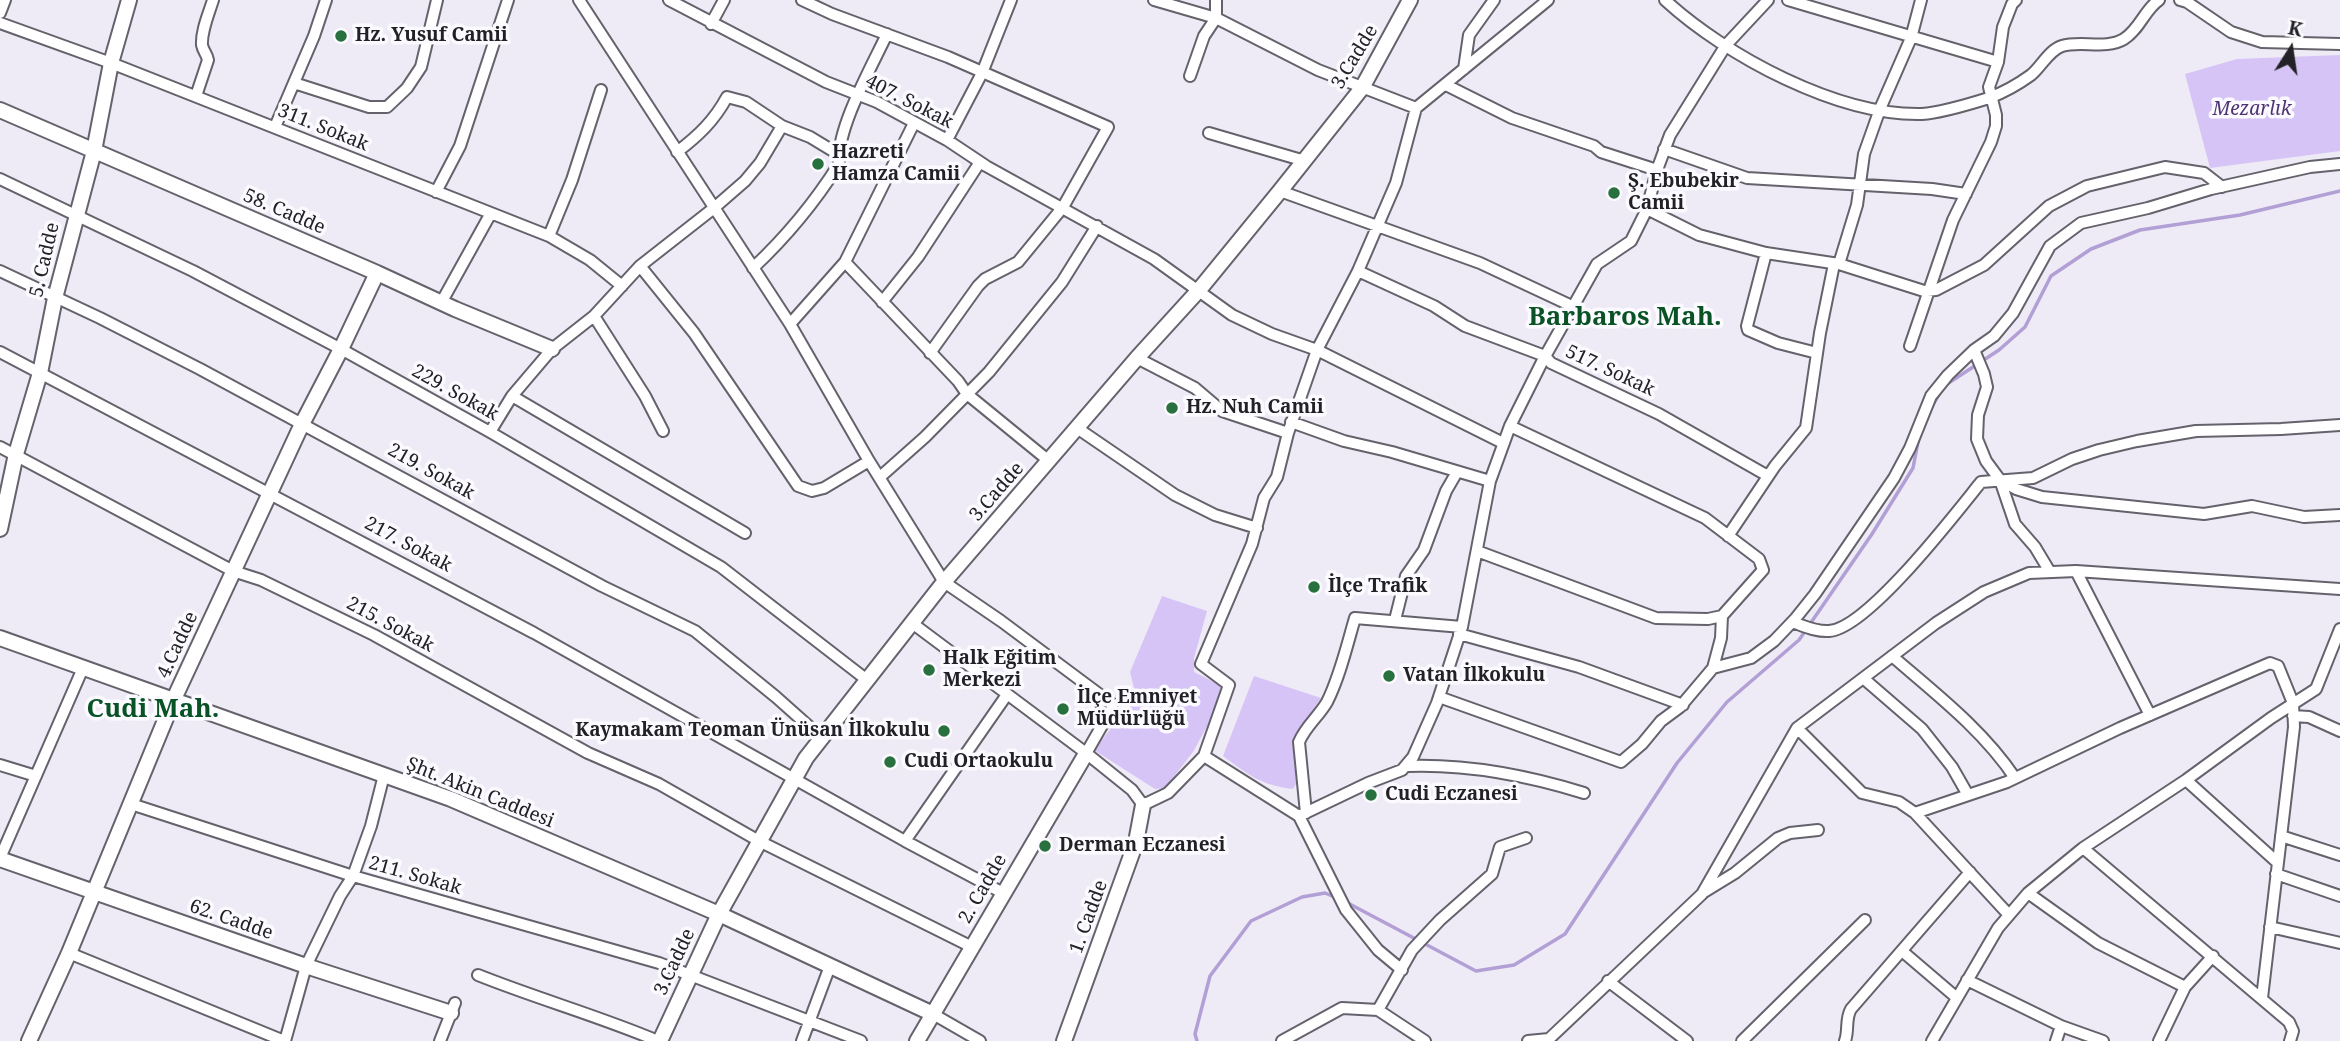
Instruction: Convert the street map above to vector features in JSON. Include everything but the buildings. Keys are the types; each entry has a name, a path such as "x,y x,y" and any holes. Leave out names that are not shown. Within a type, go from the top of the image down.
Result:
{"street":[{"path":"0,13 5,0"},
{"name":"5. Cadde","path":"0,526 16,454 40,373 76,214 94,151 111,63 129,0"},
{"path":"196,96 208,60 202,49 202,40 213,0"},
{"path":"275,127 314,36 326,0"},
{"path":"294,83 369,107 387,107 407,88 421,66 437,0"},
{"path":"436,192 460,146 508,0"},
{"name":"407. Sokak","path":"668,0 826,82 877,102 947,140 980,162 1154,259 1232,315 1272,334 1317,350 1503,443"},
{"path":"711,24 724,0"},
{"path":"802,0 982,72 1108,127 1063,207 1018,262 985,279 978,286 930,352"},
{"path":"947,140 982,72 1011,0"},
{"path":"1154,0 1216,18 1318,70 1416,108"},
{"path":"1190,76 1204,36 1216,18 1216,0"},
{"path":"1464,69 1469,35 1494,0"},
{"path":"912,623 1132,790 1143,805 1168,793 1204,756 1230,685 1201,664 1257,528 1264,498 1277,477 1289,427 1317,350 1357,271 1395,183 1416,108 1548,0"},
{"path":"1302,815 1368,783 1402,771 1408,765 1439,697 1460,631 1490,481 1510,426 1545,356 1597,264 1631,241 1647,209 1670,135 1726,45 1769,0"},
{"path":"1788,0 1998,62"},
{"path":"1728,536 1768,476 1806,428 1817,353 1837,264 1857,205 1864,154 1911,38 1921,0"},
{"path":"1910,346 1953,220 1991,142 1996,126 1989,87 1998,62 2003,27 2016,0"},
{"path":"1670,2 1726,45 1770,72 1829,97 1880,109 1923,114 1991,97 2032,74 2062,46 2122,41 2136,30 2159,0"},
{"path":"2180,0 2231,32 2262,42 2340,44"},
{"path":"581,1 790,324 869,461 944,582 1111,703 1112,708 1085,755"},
{"name":"3.Cadde","path":"659,1041 719,914 795,778 822,738 944,582 1199,290 1305,161 1362,88 1404,2"},
{"name":"311. Sokak","path":"0,23 111,63 549,236 590,260 622,286"},
{"path":"753,268 780,242 827,184 839,164 838,154 859,95 887,34"},
{"path":"1446,85 1512,118 1657,170"},
{"path":"549,236 572,180 601,90"},
{"path":"677,152 702,132 727,97 732,96 782,126 810,137 838,154"},
{"name":"58. Cadde","path":"0,110 552,349"},
{"path":"790,324 845,262 914,123"},
{"path":"491,432 512,396 552,349 594,316 640,266 745,181 760,163 782,126"},
{"path":"1209,133 1305,161"},
{"path":"1664,149 1747,177 1932,189 1966,194"},
{"path":"882,302 918,257 980,162"},
{"path":"1713,668 1751,657 1774,641 1793,622 1894,478 1910,448 1931,396 1994,336 2013,313 2050,246 2081,223 2222,187 2310,167 2340,164"},
{"path":"1647,209 1699,235 1766,253 1837,264 1924,291 1936,290 1984,265 2049,206 2087,186 2165,167 2204,173 2222,187"},
{"name":"229. Sokak","path":"0,179 193,271 341,348 491,432 721,567 867,680"},
{"path":"1280,191 1480,263 1574,307"},
{"path":"441,303 491,214"},
{"path":"880,477 925,437 989,372 1062,282 1097,226"},
{"path":"1766,253 1748,330 1778,343 1817,353"},
{"path":"845,262 958,380 967,394 1049,461"},
{"path":"640,266 694,333 798,486 812,491 824,488 869,461"},
{"name":"219. Sokak","path":"0,271 100,318 369,458 602,586 695,631 822,738"},
{"name":"517. Sokak","path":"1357,271 1434,306 1465,326 1545,356 1552,363 1671,420 1768,476"},
{"name":"4.Cadde","path":"29,1041 69,953 173,701 302,424 377,272"},
{"path":"594,316 645,396 663,431"},
{"name":"217. Sokak","path":"0,352 534,633 1003,893"},
{"path":"1975,354 1987,387 1978,415 1977,439 1986,461 2000,480 2015,524 2035,547 2050,572"},
{"path":"1137,358 1195,388 1222,411 1392,452 1490,481"},
{"path":"512,396 745,533"},
{"path":"1793,622 1814,630 1831,631 1850,622 1881,598 1981,482 2033,478 2072,459 2099,450 2196,431 2340,425"},
{"path":"1477,551 1656,618 1708,619 1721,616 1763,570 1759,559 1705,518 1510,426"},
{"path":"1077,428 1175,495 1215,515 1257,528"},
{"name":"215. Sokak","path":"0,447 233,571 261,580 374,635 588,753 659,783 760,841 972,947"},
{"path":"1395,620 1406,576 1424,550 1446,491 1457,472"},
{"path":"2000,480 2016,489 2042,497 2136,508 2204,514 2252,506 2304,517 2340,515"},
{"path":"2076,571 2150,715"},
{"path":"1702,894 1797,728 1936,623 1984,592 2029,573 2076,571 2340,589"},
{"path":"1439,697 1621,762 1642,744 1661,721 1683,705 1713,668 1721,638 1721,616"},
{"path":"1402,970 1378,950 1346,910 1326,872 1302,815 1299,742 1302,734 1326,704 1337,678 1355,618 1395,620 1460,631 1579,667 1683,705"},
{"path":"1932,1041 1998,928 2028,893 2083,848 2186,780 2293,703 2316,690 2340,629"},
{"name":"Şht. Akin Caddesi","path":"0,638 451,799 719,914 933,1014"},
{"path":"1892,656 1951,706 1998,753 2015,778"},
{"path":"1915,813 2015,778 2270,663 2278,666 2293,703 2293,716 2262,998"},
{"path":"0,859 83,668"},
{"path":"1863,678 1922,729 1952,767 1968,795"},
{"path":"905,841 1006,696"},
{"path":"2293,716 2309,717 2340,731"},
{"path":"1797,728 1862,793 1899,802 1915,813 2009,915"},
{"name":"2. Cadde","path":"917,1041 1085,755"},
{"path":"1204,756 1302,815"},
{"path":"0,765 36,776"},
{"path":"1408,765 1439,765 1523,776 1584,793"},
{"path":"69,953 285,1041 306,966 340,896 353,876 371,826 383,775"},
{"path":"2186,780 2277,869 2340,897"},
{"name":"211. Sokak","path":"131,804 353,876 659,963 861,1041"},
{"name":"1. Cadde","path":"1064,1041 1136,842 1143,805"},
{"path":"1528,1041 1549,1040 1702,894 1735,873 1779,838 1790,833 1818,830"},
{"path":"2281,836 2340,855"},
{"path":"1378,1010 1412,950 1492,874 1500,847 1526,838"},
{"path":"2083,848 2290,1022 2290,1041"},
{"name":"62. Cadde","path":"0,859 306,966 453,1008"},
{"path":"1845,1041 1849,1031 1847,1016 1851,1009 1970,873"},
{"path":"2028,893 2098,943 2185,987"},
{"path":"1742,1041 1865,920"},
{"path":"2270,927 2340,943"},
{"path":"1902,951 1956,998"},
{"path":"2159,1041 2185,987 2213,956"},
{"path":"802,1041 830,966"},
{"path":"478,975 544,1001 606,1019 659,1041"},
{"path":"1967,980 2061,1026 2103,1041"},
{"path":"1608,981 1685,1040"},
{"path":"440,1041 453,1008"},
{"path":"1282,1041 1342,1008 1378,1010 1425,1041"},
{"path":"933,1014 979,1041"},
{"path":"2056,1041 2061,1026"}],"green space":[{"name":"Mezarlık","path":"2340,55 2340,151 2210,168 2185,74 2237,59"},
{"path":"1162,596 1207,611 1194,658 1194,672 1220,685 1222,699 1193,752 1165,788 1155,789 1094,750 1126,709 1135,692 1130,672"},
{"path":"1254,676 1321,698 1293,740 1296,784 1293,789 1255,778 1223,756"}],"waterway":[{"path":"1931,408 1944,386 1999,350 2025,327 2051,276 2091,249 2140,230 2240,215 2340,191"},
{"path":"1344,901 1476,971 1514,965 1565,934 1677,763 1727,702 1799,640 1872,534 1913,468 1919,437"},
{"path":"1197,1041 1195,1034 1210,976 1251,921 1302,897 1325,893 1337,898"}],"place":[{"name":"Hz. Yusuf Camii","path":"341,36"},
{"name":"Hazreti Hamza Camii","path":"818,164"},
{"name":"Ş. Ebubekir Camii","path":"1614,193"},
{"name":"Hz. Nuh Camii","path":"1172,408"},
{"name":"İlçe Trafik","path":"1314,587"},
{"name":"Halk Eğitim Merkezi","path":"929,670"},
{"name":"Vatan İlkokulu","path":"1389,676"},
{"name":"İlçe Emniyet Müdürlüğü","path":"1063,709"},
{"name":"Kaymakam Teoman Ünüsan İlkokulu","path":"944,731"},
{"name":"Cudi Ortaokulu","path":"890,762"},
{"name":"Cudi Eczanesi","path":"1371,795"},
{"name":"Derman Eczanesi","path":"1045,846"}],"district":[{"name":"Barbaros Mah.","path":"1625,318"},
{"name":"Cudi Mah.","path":"153,710"}]}
